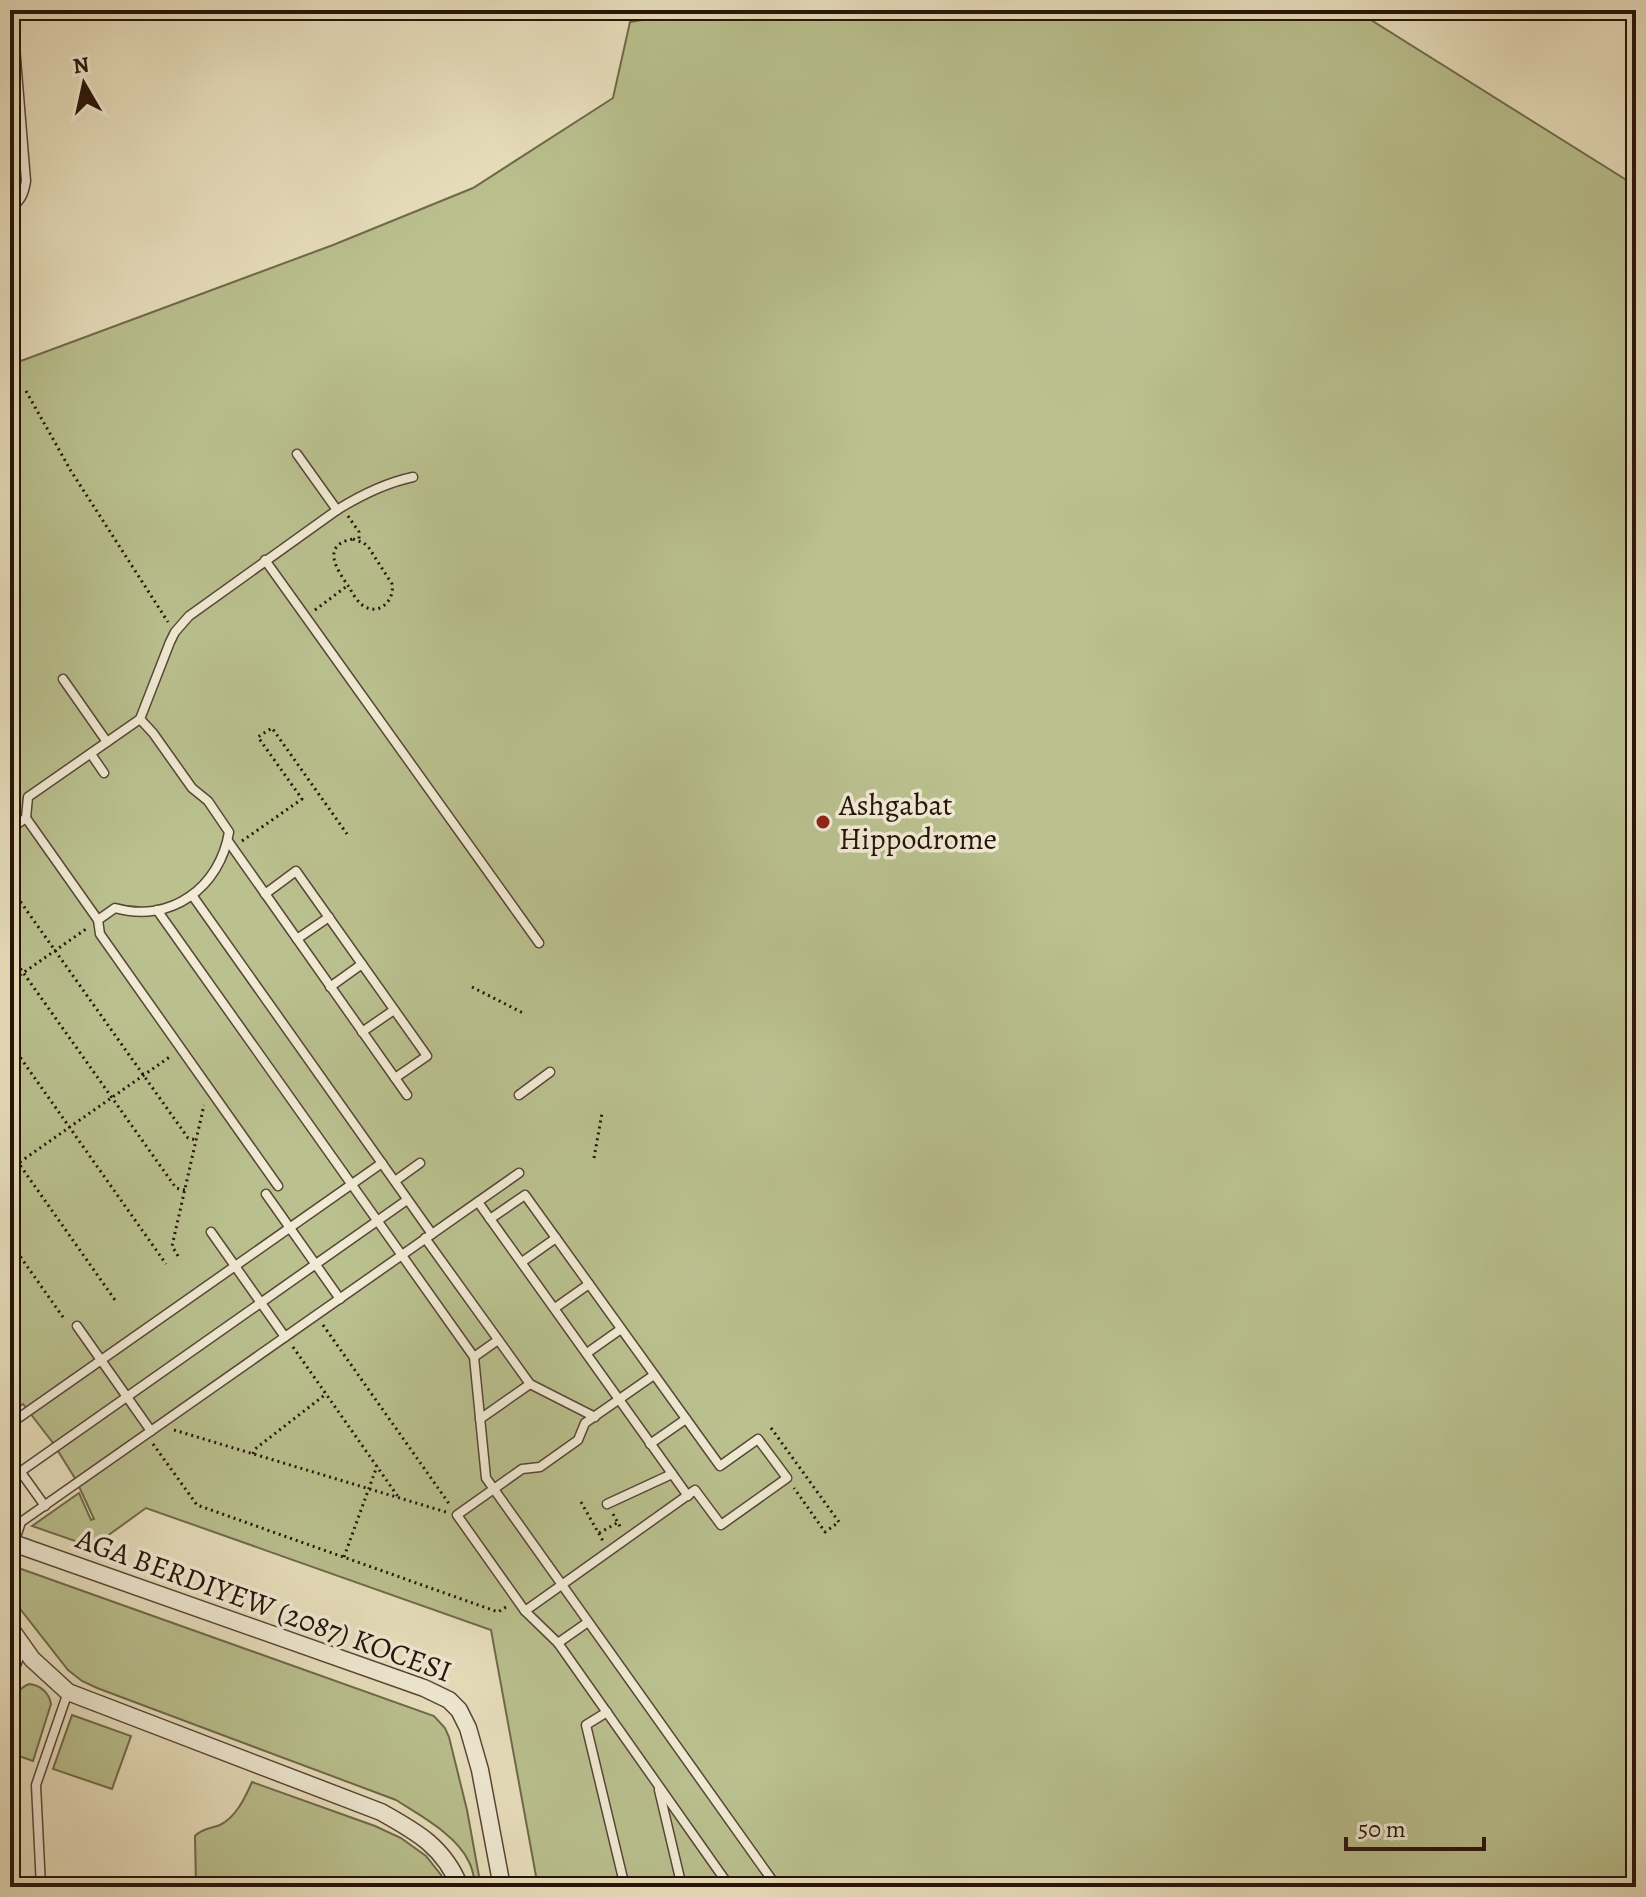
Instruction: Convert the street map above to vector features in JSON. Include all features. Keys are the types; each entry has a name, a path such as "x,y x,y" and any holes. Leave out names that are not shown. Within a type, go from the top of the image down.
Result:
{"street":[{"name":"AGA BERDIYEW (2087) KOCESI","path":"12,1542 424,1688 449,1700 464,1717 476,1752 502,1887"},
{"path":"10,1628 32,1659 68,1692 381,1812 435,1847 451,1867 460,1887"}],"lane":[{"path":"10,208 25,192 26,181 12,10"},
{"path":"297,454 339,508"},
{"path":"278,1186 100,934 98,920 26,818 28,797 140,719 175,632 189,616 339,508 380,486 413,477"},
{"path":"265,560 539,943"},
{"path":"63,679 107,742"},
{"path":"140,719 192,788 208,801 229,832 230,844 407,1095"},
{"path":"91,754 104,773"},
{"path":"10,829 26,818"},
{"path":"98,920 115,908 135,912 175,905 208,881 230,844"},
{"path":"265,894 296,871 329,917 427,1056 395,1078"},
{"path":"192,895 395,1181 530,1384 595,1417"},
{"path":"157,910 474,1357 486,1478 777,1887"},
{"path":"297,939 329,917"},
{"path":"330,987 362,964"},
{"path":"362,1032 394,1010"},
{"path":"519,1095 550,1072"},
{"path":"10,1424 382,1163"},
{"path":"395,1181 420,1163"},
{"path":"12,1542 21,1522 519,1173"},
{"path":"266,1194 340,1299"},
{"path":"490,1219 525,1195 720,1466 758,1439 787,1478 721,1525 695,1490 525,1611"},
{"path":"10,1479 407,1200"},
{"path":"478,1202 688,1496"},
{"path":"211,1232 285,1337"},
{"path":"522,1262 556,1238"},
{"path":"555,1308 589,1284"},
{"path":"77,1326 149,1433"},
{"path":"587,1353 621,1329"},
{"path":"474,1357 498,1340"},
{"path":"654,1375 585,1423 578,1440 540,1467 522,1469 457,1515 525,1611 558,1643 729,1885 712,1887"},
{"path":"480,1419 530,1384"},
{"path":"650,1444 686,1419"},
{"path":"20,1471 45,1506"},
{"path":"607,1504 672,1474"},
{"path":"558,1643 588,1622"},
{"path":"10,1681 23,1646"},
{"path":"41,1887 36,1785 68,1692"},
{"path":"607,1712 586,1725 625,1887"},
{"path":"658,1785 682,1887"}],"path":[{"path":"26,391 71,471 175,632"},
{"path":"339,508 359,532 359,540"},
{"path":"359,540 369,548 389,578 392,596 385,606 367,608 347,586 334,564 334,552 341,542 359,540"},
{"path":"305,617 347,586"},
{"path":"230,844 302,799 258,737 272,728 347,834"},
{"path":"10,887 188,1138 196,1140"},
{"path":"10,982 98,920"},
{"path":"10,954 176,1188 185,1190"},
{"path":"472,987 525,1014"},
{"path":"10,1043 166,1264"},
{"path":"10,1169 181,1049"},
{"path":"178,1256 172,1246 205,1101 214,1095"},
{"path":"594,1158 602,1113"},
{"path":"10,1151 115,1300"},
{"path":"10,1242 67,1323"},
{"path":"316,1315 457,1515"},
{"path":"285,1337 399,1498"},
{"path":"253,1454 255,1449 326,1394"},
{"path":"165,1421 171,1429 457,1515"},
{"path":"771,1428 839,1522 825,1532 787,1478"},
{"path":"149,1433 197,1505 498,1612 517,1600"},
{"path":"344,1557 377,1466"},
{"path":"581,1502 609,1551"},
{"path":"599,1533 618,1523"}],"green space":[{"name":"Ashgabat Hippodrome","path":"702,10 1355,10 1636,186 1636,1887 538,1887 491,1630 146,1508 92,1547 32,1526 79,1493 91,1520 94,1519 76,1480 23,1404 10,1412 10,1298 16,1294 10,1297 10,365 333,245 473,188 613,98 630,22"},
{"path":"10,1565 434,1716 449,1737 481,1887 476,1887 470,1865 456,1843 437,1826 396,1800 82,1681 68,1670 10,1596"},
{"path":"29,1684 44,1690 51,1704 33,1761 10,1753 12,1704 15,1696"},
{"path":"72,1715 131,1736 112,1789 53,1769"},
{"path":"252,1782 401,1838 426,1856 446,1887 196,1887 195,1836 231,1817"}],"place":[{"name":"Ashgabat Hippodrome","path":"823,822"}]}
